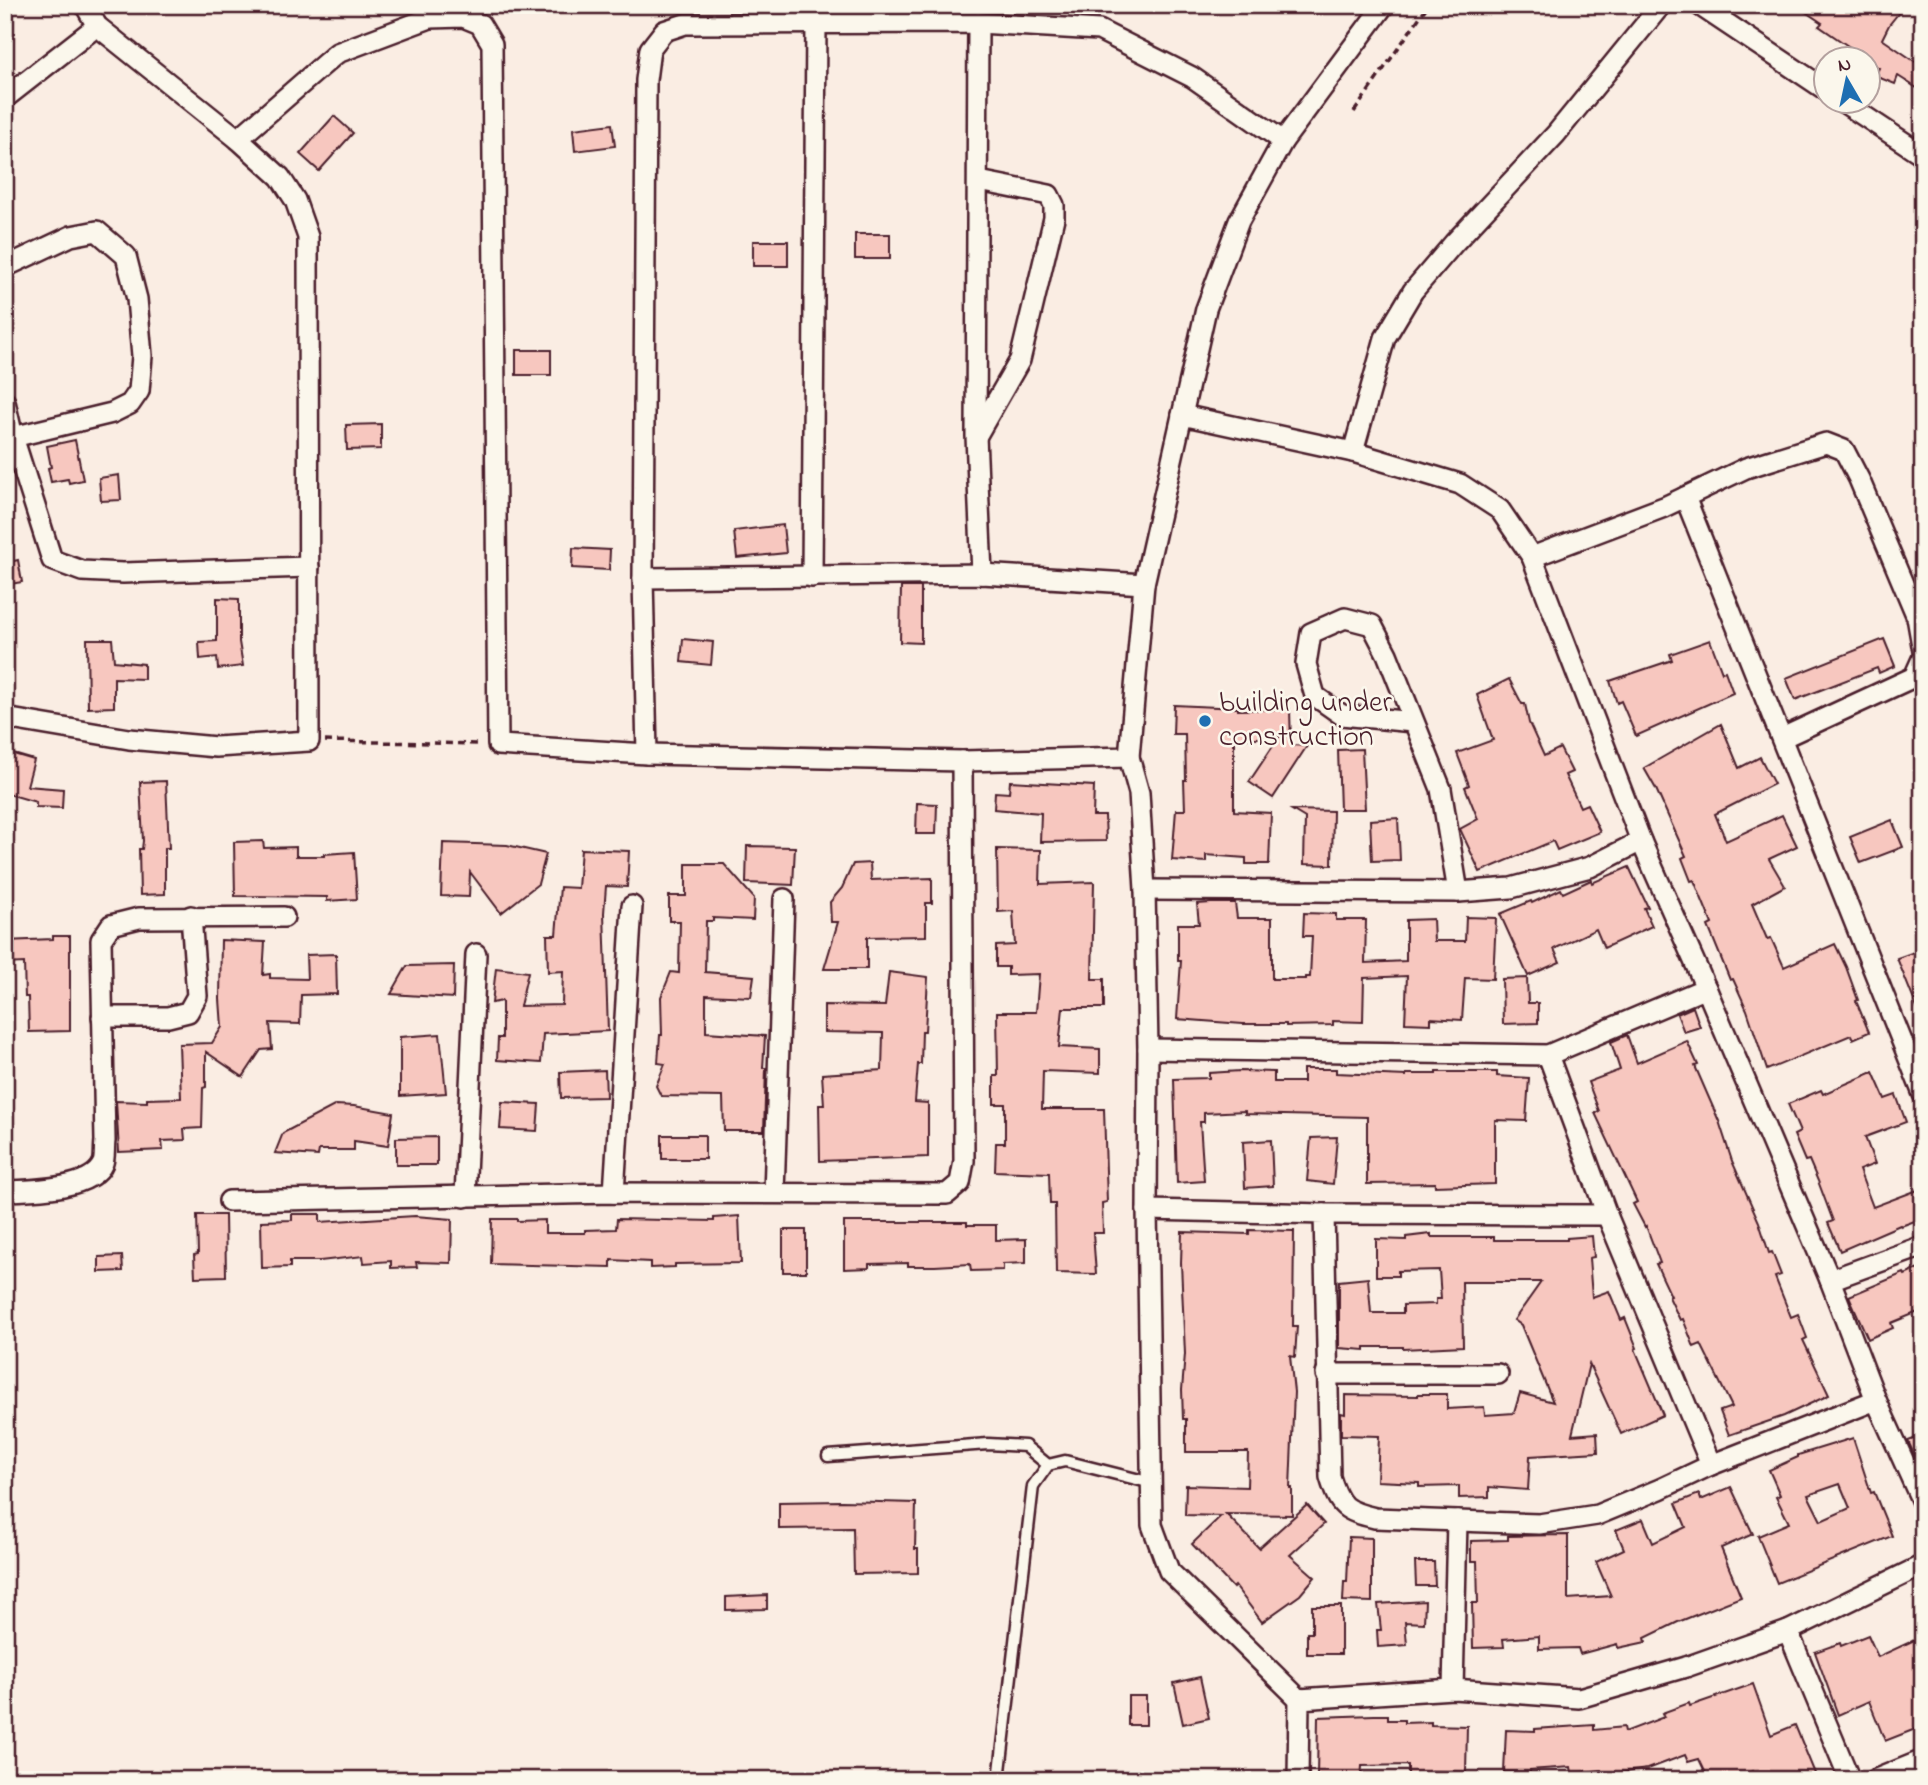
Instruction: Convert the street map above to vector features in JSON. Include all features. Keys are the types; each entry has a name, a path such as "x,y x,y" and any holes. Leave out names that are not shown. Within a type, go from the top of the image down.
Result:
{"street":[{"path":"5,718 129,739 216,747 309,741 308,237 295,200 280,177 238,139 97,26 85,5"},
{"path":"1298,1780 1299,1699 1169,1571 1153,1525 1145,890 1139,793 1129,757 1144,584 1206,309 1239,221 1283,141 1384,5"},
{"path":"1353,452 1385,338 1413,290 1556,134 1661,5"},
{"path":"1699,5 1812,81"},
{"path":"238,139 337,53 430,18 463,17 480,24 492,44 498,744 647,754 961,761 1129,757"},
{"path":"647,754 643,578 646,80 650,49 664,31 685,24 816,23 978,23 1099,30 1192,77 1283,141"},
{"path":"812,577 816,23"},
{"path":"978,23 976,436 982,574"},
{"path":"5,98 97,26"},
{"path":"1864,116 1923,155"},
{"path":"976,436 1020,360 1054,218 1054,205 1049,195 979,181"},
{"path":"5,267 71,236 97,231 126,256 137,299 142,356 139,391 130,404 112,413 13,436"},
{"path":"5,402 52,559 82,571 123,573 309,567"},
{"path":"1182,415 1353,452 1460,484 1500,510 1532,557 1641,841 1830,1280 1876,1400 1923,1504"},
{"path":"1532,557 1664,507 1746,468 1826,443 1844,450 1859,478 1917,617 1923,652"},
{"path":"1685,497 1923,1094"},
{"path":"643,578 982,574 1144,584"},
{"path":"1413,722 1342,715 1315,696 1306,664 1311,633 1345,618 1372,625 1387,654 1441,789 1458,892"},
{"path":"1782,738 1914,677 1923,657"},
{"path":"229,1201 614,1193 947,1194 960,1183 964,1161 961,761"},
{"path":"1145,890 1458,892 1511,888 1590,867 1641,841"},
{"path":"774,1193 784,899"},
{"path":"614,1193 632,906"},
{"path":"102,1017 168,1017 188,1012 197,996 191,916"},
{"path":"5,1191 61,1187 92,1177 103,1163 105,1141 101,940 111,925 139,918 284,917"},
{"path":"465,1198 476,954"},
{"path":"1148,1049 1548,1055 1706,988"},
{"path":"1548,1055 1607,1215 1711,1465"},
{"path":"1147,1210 1607,1215"},
{"path":"1324,1214 1329,1477 1336,1497 1352,1513 1375,1518 1539,1524 1597,1515 1711,1465 1876,1400"},
{"path":"1830,1280 1923,1246"},
{"path":"1326,1374 1498,1374"},
{"path":"1453,1689 1457,1521"},
{"path":"1299,1699 1453,1689 1579,1698 1686,1667 1788,1631 1923,1565"},
{"path":"1788,1631 1850,1780"},
{"path":"1874,1780 1923,1760"}],"lane":[{"path":"828,1456 988,1444 1024,1446 1048,1465"},
{"path":"999,1780 1033,1486 1048,1465 1065,1461 1152,1483"}],"path":[{"path":"1354,112 1428,5"},
{"path":"309,741 498,744"}],"building":[{"path":"1795,5 1905,5 1882,39 1923,67 1923,92 1898,76 1895,84 1882,79 1882,46 1848,46 1819,26 1822,23"},
{"path":"334,116 353,133 319,171 300,154"},
{"path":"612,124 615,146 575,151 573,129"},
{"path":"855,234 890,234 890,259 855,259"},
{"path":"753,241 788,241 788,266 753,266"},
{"path":"516,350 551,350 551,375 516,375"},
{"path":"381,424 381,449 347,450 346,425"},
{"path":"75,440 83,480 69,483 68,479 51,482 47,446"},
{"path":"119,475 121,500 101,501 99,478"},
{"path":"783,525 786,553 737,558 734,531"},
{"path":"573,548 610,550 609,570 572,568"},
{"path":"18,560 22,582 5,585 5,563"},
{"path":"901,587 921,587 921,643 900,642"},
{"path":"217,598 239,599 239,642 243,666 218,669 217,657 200,659 199,642 217,641"},
{"path":"87,639 112,639 114,661 144,664 144,679 114,678 114,707 88,708"},
{"path":"683,639 713,642 711,665 681,662"},
{"path":"1884,639 1895,666 1879,673 1877,668 1795,700 1786,678"},
{"path":"1710,640 1733,693 1636,736 1621,701 1617,703 1610,681 1672,660 1670,654"},
{"path":"1509,679 1522,704 1525,704 1529,723 1544,756 1560,748 1572,772 1565,775 1580,807 1587,804 1600,832 1557,850 1553,841 1480,872 1460,829 1478,819 1465,787 1469,785 1457,753 1493,740 1477,695"},
{"path":"1174,705 1238,710 1290,709 1291,745 1307,746 1273,798 1249,782 1279,737 1234,739 1234,811 1271,813 1269,864 1246,864 1246,858 1206,855 1206,862 1172,860 1176,810 1185,810 1186,780 1185,734 1173,734"},
{"path":"1721,724 1739,768 1760,757 1774,784 1715,814 1726,841 1782,815 1797,846 1769,859 1785,886 1752,904 1767,939 1771,938 1784,967 1835,944 1869,1032 1853,1039 1851,1035 1767,1070 1747,1010 1733,979 1730,980 1708,926 1712,924 1682,858 1686,856 1644,768"},
{"path":"1362,749 1365,809 1340,809 1338,750"},
{"path":"10,753 34,760 27,786 63,789 62,808 36,807 36,802 5,793 5,767"},
{"path":"166,781 169,848 165,848 165,894 140,895 139,849 142,849 143,841 140,782"},
{"path":"1010,781 1094,786 1093,816 1105,816 1106,841 1040,842 1041,813 994,809 995,792 1009,793"},
{"path":"917,803 937,804 936,834 916,834"},
{"path":"1292,810 1333,811 1332,865 1304,864 1305,818"},
{"path":"1398,818 1400,860 1372,861 1370,820"},
{"path":"1892,820 1903,847 1861,863 1850,837"},
{"path":"263,841 264,848 296,847 296,856 354,852 357,899 327,901 327,897 235,896 234,842"},
{"path":"443,843 507,845 546,854 538,884 501,913 470,872 469,897 441,896"},
{"path":"747,846 795,847 793,885 746,883"},
{"path":"581,849 629,851 627,887 606,886 604,913 608,1031 543,1034 541,1063 497,1060 498,1038 502,1038 502,1001 492,1003 496,968 528,972 520,1006 562,1005 563,971 548,972 547,935 556,935 560,887 578,888"},
{"path":"997,849 1041,850 1040,884 1094,882 1092,979 1104,979 1104,1008 1063,1008 1059,1047 1100,1049 1100,1073 1043,1071 1042,1109 1104,1109 1107,1202 1102,1203 1103,1233 1093,1233 1096,1274 1056,1273 1055,1204 1050,1204 1049,1173 995,1171 996,1143 1005,1143 1005,1104 994,1104 994,1076 998,1076 997,1012 1036,1012 1039,974 1008,975 1008,967 996,967 996,946 1015,945 1013,911 998,912"},
{"path":"870,863 871,880 932,878 932,903 926,903 926,936 867,937 867,969 824,969 838,922 831,922 830,902 842,888 853,864"},
{"path":"686,864 724,864 754,898 753,920 713,918 713,921 706,921 705,972 754,976 751,997 706,995 706,1032 765,1036 764,1131 724,1131 723,1097 661,1096 656,1086 665,1064 658,1063 662,1035 661,997 671,972 679,973 680,921 669,921 669,896 686,896"},
{"path":"1629,867 1648,907 1644,908 1652,926 1604,948 1596,929 1554,949 1560,962 1528,976 1500,914 1561,889 1563,893"},
{"path":"1235,903 1237,918 1272,918 1272,979 1310,977 1312,936 1303,936 1304,913 1336,914 1336,920 1366,920 1365,963 1406,961 1406,920 1433,919 1434,941 1465,941 1466,917 1496,918 1493,979 1465,978 1462,1020 1431,1018 1431,1024 1405,1023 1407,976 1364,978 1363,1022 1333,1021 1333,1025 1286,1026 1177,1019 1181,961 1178,961 1178,924 1199,924 1197,904"},
{"path":"53,936 70,936 70,1031 29,1032 24,963 5,964 5,941 53,939"},
{"path":"221,940 265,942 263,975 270,974 270,978 307,979 306,955 336,954 337,994 301,995 300,1024 270,1023 272,1049 261,1050 243,1077 206,1052 202,1128 184,1129 185,1140 162,1141 163,1150 119,1152 116,1101 147,1102 147,1099 181,1098 179,1044 212,1043 222,1027"},
{"path":"1923,949 1923,1018 1921,1018 1897,958"},
{"path":"454,965 453,998 391,994 407,966"},
{"path":"889,972 928,977 925,1031 922,1031 921,1064 918,1064 915,1102 928,1103 928,1157 820,1161 819,1105 824,1105 822,1074 882,1070 883,1033 824,1032 824,1005 885,1006"},
{"path":"1527,978 1528,1003 1538,1003 1538,1023 1503,1024 1502,979"},
{"path":"1693,1007 1700,1027 1684,1032 1677,1014"},
{"path":"440,1034 446,1093 400,1096 400,1037"},
{"path":"1627,1035 1637,1063 1687,1041 1732,1161 1759,1222 1769,1253 1772,1252 1781,1275 1775,1277 1791,1317 1798,1314 1807,1338 1803,1340 1829,1395 1784,1416 1729,1435 1720,1411 1732,1407 1701,1344 1694,1347 1683,1319 1680,1320 1669,1297 1671,1296 1656,1264 1660,1263 1646,1226 1633,1204 1637,1202 1595,1113 1599,1111 1588,1082 1620,1070 1611,1042"},
{"path":"1303,1069 1336,1069 1336,1073 1406,1076 1436,1072 1497,1072 1497,1076 1529,1078 1526,1121 1495,1120 1495,1184 1435,1186 1435,1183 1367,1184 1367,1117 1245,1114 1245,1111 1204,1113 1204,1122 1200,1122 1204,1181 1177,1183 1174,1079 1209,1078 1209,1073 1240,1071 1274,1072 1274,1082 1303,1082"},
{"path":"605,1070 606,1097 561,1098 560,1072"},
{"path":"1873,1072 1885,1099 1896,1095 1906,1122 1865,1137 1875,1164 1859,1170 1873,1207 1923,1188 1923,1218 1840,1251 1828,1223 1833,1221 1818,1181 1809,1160 1805,1161 1794,1135 1800,1132 1788,1104 1821,1090 1823,1094"},
{"path":"502,1102 539,1104 537,1131 500,1129"},
{"path":"336,1105 393,1113 388,1146 354,1141 354,1150 319,1150 318,1156 275,1153 283,1133"},
{"path":"662,1135 705,1135 705,1159 662,1159"},
{"path":"437,1137 437,1165 396,1165 396,1138"},
{"path":"1337,1137 1333,1184 1307,1181 1311,1138"},
{"path":"1271,1140 1273,1186 1245,1188 1243,1142"},
{"path":"292,1214 320,1214 320,1222 415,1216 452,1219 451,1263 416,1262 417,1267 391,1268 391,1261 364,1263 363,1256 290,1261 290,1267 262,1268 261,1221 292,1220"},
{"path":"197,1215 225,1215 226,1276 195,1277 194,1255 198,1254"},
{"path":"739,1216 741,1263 675,1264 675,1267 650,1268 650,1262 611,1260 611,1267 491,1264 492,1219 545,1220 545,1233 585,1233 585,1230 616,1229 617,1219 714,1221 714,1218"},
{"path":"844,1222 967,1222 967,1225 996,1225 996,1240 1026,1239 1026,1263 1003,1264 1003,1270 971,1271 970,1264 908,1266 908,1263 869,1264 869,1268 844,1269"},
{"path":"783,1230 806,1230 806,1272 783,1272"},
{"path":"1249,1230 1294,1231 1293,1326 1297,1326 1295,1357 1290,1356 1294,1392 1290,1488 1292,1515 1226,1514 1259,1548 1307,1505 1324,1524 1290,1555 1315,1577 1300,1595 1262,1622 1235,1586 1233,1588 1192,1544 1221,1516 1185,1515 1186,1485 1247,1487 1248,1452 1186,1452 1186,1419 1183,1419 1182,1390 1185,1354 1182,1232 1249,1234"},
{"path":"1431,1234 1431,1237 1494,1237 1494,1240 1567,1240 1592,1236 1594,1257 1589,1258 1592,1297 1609,1291 1621,1320 1625,1318 1663,1415 1621,1434 1589,1364 1572,1435 1597,1433 1598,1452 1530,1456 1528,1490 1489,1487 1489,1497 1459,1498 1459,1486 1419,1487 1419,1483 1377,1481 1379,1436 1341,1435 1341,1413 1345,1414 1345,1395 1447,1394 1447,1409 1484,1407 1485,1415 1514,1413 1520,1393 1553,1402 1521,1325 1514,1320 1541,1282 1462,1282 1463,1346 1403,1349 1365,1347 1365,1350 1339,1348 1339,1281 1368,1278 1371,1313 1403,1313 1403,1305 1436,1304 1436,1299 1441,1299 1439,1270 1398,1271 1398,1276 1376,1276 1376,1239 1406,1240 1406,1237"},
{"path":"122,1256 123,1271 99,1272 99,1257"},
{"path":"1923,1267 1923,1310 1891,1323 1893,1328 1868,1339 1849,1296"},
{"path":"1919,1437 1923,1447 1923,1474 1908,1441"},
{"path":"1853,1438 1871,1493 1874,1492 1892,1536 1777,1583 1758,1536 1789,1523 1776,1497 1780,1495 1769,1470 1798,1455","holes":["1840,1484 1850,1508 1821,1521 1808,1495"]},
{"path":"1731,1487 1753,1534 1721,1548 1741,1597 1678,1622 1645,1638 1646,1642 1618,1648 1617,1644 1580,1654 1578,1648 1539,1649 1539,1636 1503,1639 1504,1647 1473,1648 1472,1603 1478,1603 1477,1561 1471,1561 1471,1541 1508,1540 1508,1536 1568,1535 1568,1599 1611,1596 1596,1562 1624,1549 1616,1530 1643,1519 1653,1543 1686,1527 1676,1503 1699,1494 1701,1500"},
{"path":"779,1502 916,1503 915,1549 918,1549 918,1573 854,1574 853,1528 779,1529"},
{"path":"1349,1537 1372,1538 1372,1602 1343,1601 1344,1582 1347,1582"},
{"path":"1415,1562 1434,1562 1435,1586 1416,1586"},
{"path":"767,1595 767,1609 726,1610 726,1597"},
{"path":"1425,1601 1424,1623 1405,1622 1407,1645 1378,1647 1377,1630 1381,1630 1378,1604"},
{"path":"1312,1606 1341,1606 1341,1654 1307,1654 1307,1633 1312,1633"},
{"path":"1868,1635 1878,1657 1923,1636 1923,1726 1885,1741 1869,1701 1838,1715 1815,1652 1840,1643 1841,1646"},
{"path":"1200,1677 1209,1718 1183,1724 1174,1683"},
{"path":"1753,1684 1771,1735 1795,1725 1816,1776 1808,1780 1755,1780 1752,1771 1732,1780 1709,1780 1699,1759 1688,1762 1685,1755 1648,1769 1602,1775 1601,1770 1572,1773 1571,1767 1530,1770 1530,1773 1504,1772 1506,1730 1535,1731 1594,1725 1594,1730 1624,1727 1625,1732 1664,1717 1662,1713"},
{"path":"1128,1696 1146,1696 1146,1725 1128,1725"},
{"path":"1388,1715 1388,1720 1404,1720 1404,1723 1431,1722 1431,1725 1467,1726 1466,1772 1432,1771 1433,1775 1408,1776 1408,1765 1362,1766 1361,1779 1317,1778 1318,1717"}],"place":[{"name":"building under construction","path":"1205,721"}]}
